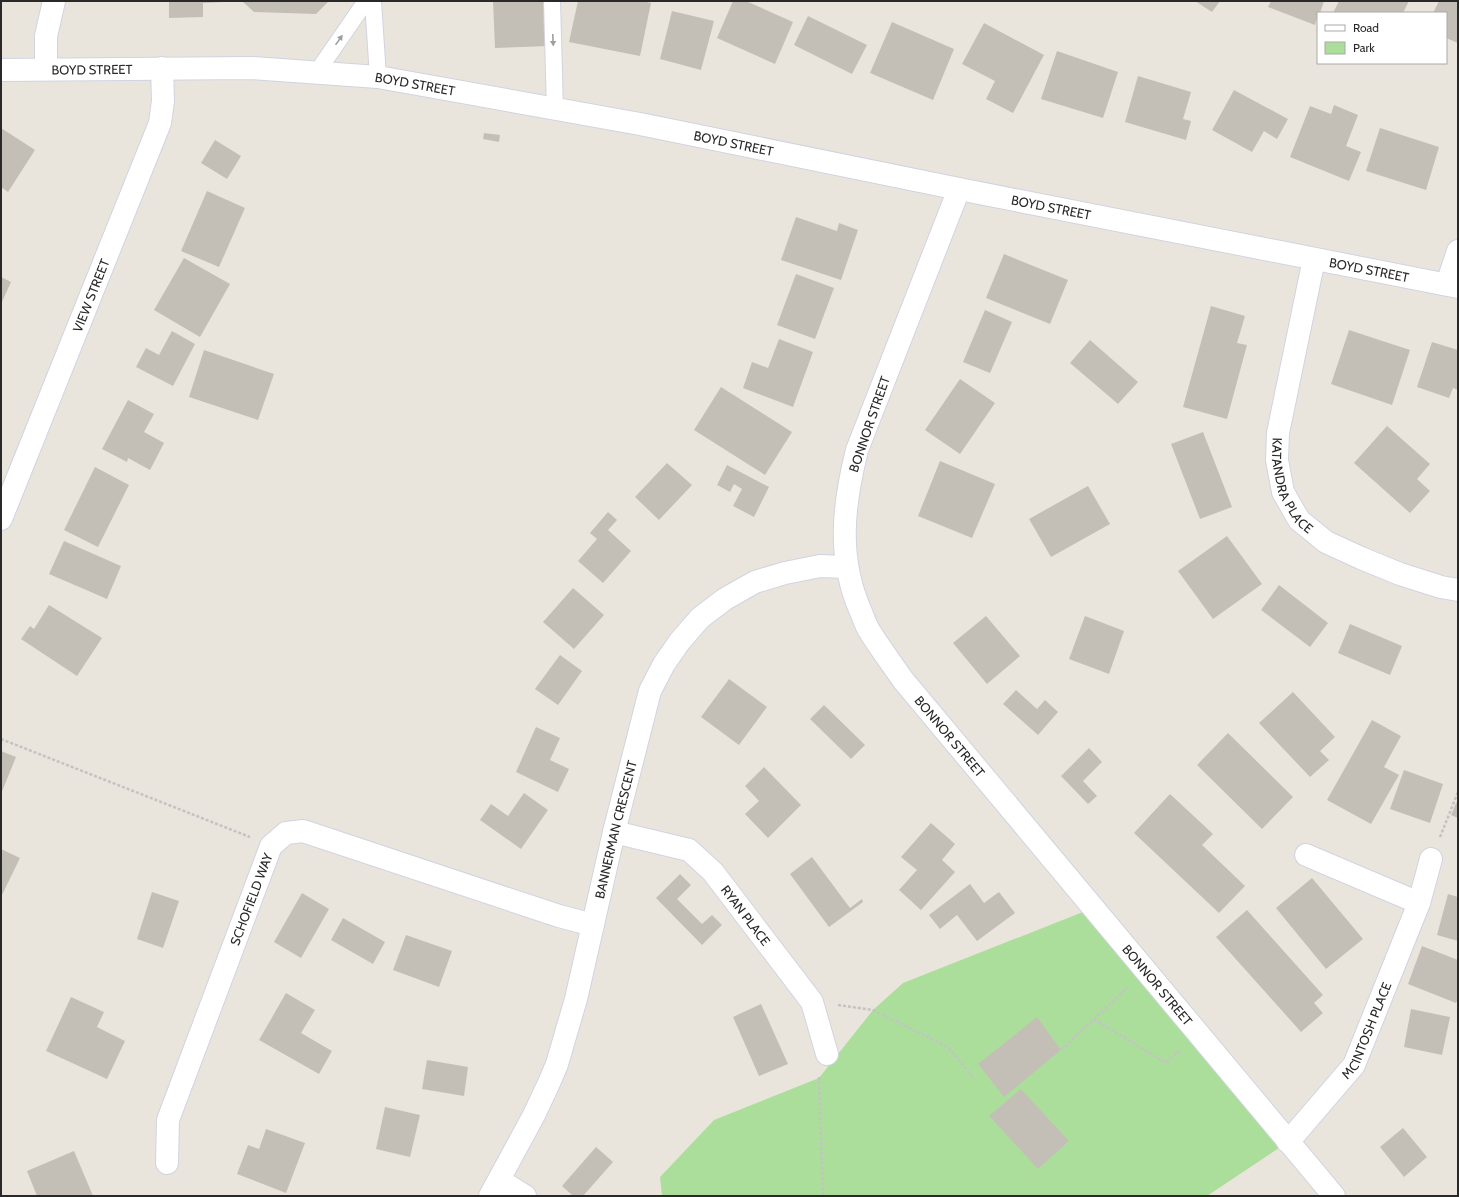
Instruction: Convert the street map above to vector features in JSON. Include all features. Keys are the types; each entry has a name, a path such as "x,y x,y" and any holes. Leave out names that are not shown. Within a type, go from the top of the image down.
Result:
{"street":[{"path":"46,69 46,36 54,1"},
{"name":"VIEW STREET","path":"1,520 5,496 160,123 163,101 162,68"},
{"name":"BOYD STREET","path":"1,70 252,68 378,77 640,124 959,189 1452,285"},
{"name":"BONNOR STREET","path":"959,189 857,450 848,494 844,531 846,566 854,596 869,631 903,680 1334,1196"},
{"path":"1452,285 1458,251"},
{"name":"KATANDRA PLACE","path":"1314,259 1278,433 1277,460 1283,492 1299,520 1326,542 1400,574 1441,587 1458,590"},
{"name":"BANNERMAN CRESCENT","path":"494,1188 534,1115 557,1064 576,999 614,832 650,691 664,664 680,641 700,618 725,599 755,582 785,573 820,566 846,566"},
{"name":"SCHOFIELD WAY","path":"167,1163 168,1120 271,846 286,833 303,831 559,916 592,925"},
{"name":"RYAN PLACE","path":"614,832 688,850 713,872 812,1002 827,1054"},
{"path":"1306,855 1419,903"},
{"name":"MCINTOSH PLACE","path":"1288,1142 1354,1065 1419,903 1431,859"},
{"path":"494,1188 525,1196"}],"lane":[{"path":"317,72 366,1"},
{"path":"373,1 378,77"},
{"path":"552,1 556,110"}],"path":[{"path":"1,739 271,846"},
{"path":"1431,859 1458,792"},
{"path":"1061,1050 1146,970"},
{"path":"812,1002 873,1010 948,1047 974,1078"},
{"path":"1094,1019 1166,1062 1198,1033"},
{"path":"823,1196 819,1078 827,1054"}],"green space":[{"path":"1093,908 1288,1142 1207,1196 662,1196 660,1177 714,1120 819,1078 873,1010 903,983"}],"building":[{"path":"169,1 224,2 203,3 203,17 169,18"},
{"path":"242,1 329,1 316,14 254,12"},
{"path":"493,1 547,1 549,46 495,48"},
{"path":"578,1 643,1 651,3 640,56 569,42"},
{"path":"733,1 746,1 793,22 775,64 717,38"},
{"path":"1195,1 1220,1 1212,12"},
{"path":"1271,1 1324,1 1320,12 1317,12 1315,25 1268,7"},
{"path":"1339,1 1409,1 1404,12 1334,12"},
{"path":"1439,1 1458,1 1458,43 1447,38 1447,12 1434,12"},
{"path":"672,11 714,21 701,70 660,59"},
{"path":"808,16 867,45 852,74 794,45"},
{"path":"892,22 954,49 933,100 870,73"},
{"path":"984,23 1044,55 1013,113 986,99 995,81 962,64"},
{"path":"1057,51 1118,72 1103,118 1041,99"},
{"path":"1138,76 1191,92 1183,119 1191,121 1186,140 1125,122"},
{"path":"1234,90 1288,119 1277,139 1264,131 1252,152 1212,130"},
{"path":"1334,105 1358,115 1346,146 1361,152 1349,181 1290,157 1310,106 1331,114"},
{"path":"1,128 35,150 8,192 1,187"},
{"path":"1380,128 1439,147 1426,190 1366,171"},
{"path":"484,133 500,135 499,142 483,139"},
{"path":"215,140 241,156 227,179 201,163"},
{"path":"207,191 245,208 219,267 181,251"},
{"path":"796,217 837,231 839,223 858,230 841,280 781,260"},
{"path":"1004,254 1068,280 1050,324 986,298"},
{"path":"184,258 230,284 200,337 154,310"},
{"path":"796,274 834,288 815,339 777,325"},
{"path":"1,277 11,282 1,304"},
{"path":"1211,306 1245,316 1237,343 1247,345 1227,419 1183,407"},
{"path":"985,310 1012,322 990,373 963,362"},
{"path":"1349,330 1410,350 1392,405 1331,384"},
{"path":"172,331 195,344 173,386 136,367 146,348 159,355"},
{"path":"779,339 813,352 793,407 743,388 752,362 768,368"},
{"path":"1090,340 1138,382 1118,404 1070,363"},
{"path":"1432,342 1458,350 1458,390 1453,388 1449,398 1417,387"},
{"path":"204,350 274,374 258,420 189,397"},
{"path":"960,379 995,403 960,454 925,430"},
{"path":"721,387 792,432 765,475 694,430"},
{"path":"128,400 154,414 144,432 164,443 150,470 128,458 127,462 102,449"},
{"path":"1387,426 1430,464 1417,479 1430,491 1410,513 1354,463"},
{"path":"1203,432 1232,507 1200,519 1171,444"},
{"path":"940,461 995,484 972,538 918,516"},
{"path":"667,463 692,485 659,520 635,497"},
{"path":"727,465 769,487 754,517 733,506 742,489 734,484 730,492 717,485"},
{"path":"95,467 129,485 98,547 64,530"},
{"path":"1088,486 1110,524 1051,557 1029,519"},
{"path":"608,512 617,520 608,530 631,551 603,583 578,561 597,539 590,533"},
{"path":"1227,536 1262,584 1213,619 1178,571"},
{"path":"64,541 121,566 107,599 49,574"},
{"path":"1279,585 1328,623 1310,647 1261,610"},
{"path":"573,588 604,615 574,649 543,622"},
{"path":"49,605 102,638 77,676 21,639 30,626 34,629"},
{"path":"986,616 1020,656 987,684 953,643"},
{"path":"1085,616 1124,631 1109,674 1069,659"},
{"path":"1350,624 1402,646 1390,675 1338,653"},
{"path":"560,655 582,671 558,705 535,689"},
{"path":"729,679 767,707 739,745 701,717"},
{"path":"1016,690 1037,709 1045,700 1058,712 1038,735 1003,704"},
{"path":"1293,692 1335,737 1320,751 1329,760 1310,777 1259,723"},
{"path":"824,705 865,745 851,759 810,719"},
{"path":"1372,720 1401,736 1384,767 1399,775 1371,824 1327,800"},
{"path":"536,727 560,738 550,760 569,769 558,792 516,772"},
{"path":"1228,733 1293,797 1262,829 1197,765"},
{"path":"1089,748 1102,762 1083,781 1097,796 1088,804 1061,776"},
{"path":"1,751 16,757 1,794"},
{"path":"764,767 801,805 768,838 745,814 759,801 745,786"},
{"path":"1404,770 1443,784 1430,823 1390,809"},
{"path":"524,793 548,810 521,849 480,820 491,804 508,816"},
{"path":"1170,794 1213,834 1202,845 1245,886 1219,913 1134,833"},
{"path":"1458,799 1458,818 1451,815"},
{"path":"931,823 955,844 942,860 955,872 921,910 899,890 917,870 901,857"},
{"path":"1,849 20,858 1,897"},
{"path":"812,857 850,908 862,899 863,902 829,927 790,874"},
{"path":"680,874 691,885 677,899 702,924 712,915 722,925 702,945 656,898"},
{"path":"1312,878 1363,939 1326,969 1276,908"},
{"path":"970,884 984,903 999,892 1015,913 977,941 957,915 940,929 929,915"},
{"path":"152,892 179,901 163,948 137,939"},
{"path":"302,893 329,909 301,958 274,942"},
{"path":"1448,894 1458,897 1458,941 1437,935"},
{"path":"1247,910 1323,995 1314,1003 1323,1013 1301,1032 1216,937"},
{"path":"343,918 385,942 373,964 331,940"},
{"path":"406,935 452,951 439,987 393,970"},
{"path":"1422,946 1458,960 1458,998 1456,1003 1408,984"},
{"path":"286,993 315,1010 301,1033 332,1051 319,1074 259,1040"},
{"path":"71,997 104,1012 97,1027 125,1041 107,1079 46,1051"},
{"path":"761,1004 788,1064 759,1076 733,1017"},
{"path":"1411,1009 1450,1017 1442,1055 1404,1047"},
{"path":"1037,1017 1061,1050 1004,1097 978,1064"},
{"path":"427,1060 468,1067 464,1096 422,1089"},
{"path":"1021,1089 1069,1141 1038,1169 989,1116"},
{"path":"385,1107 420,1115 410,1157 376,1149"},
{"path":"1403,1128 1427,1157 1404,1177 1380,1147"},
{"path":"266,1129 305,1143 286,1193 237,1174 248,1145 259,1149"},
{"path":"596,1147 613,1162 583,1196 573,1196 562,1186"},
{"path":"74,1151 93,1196 37,1196 27,1171"}]}
